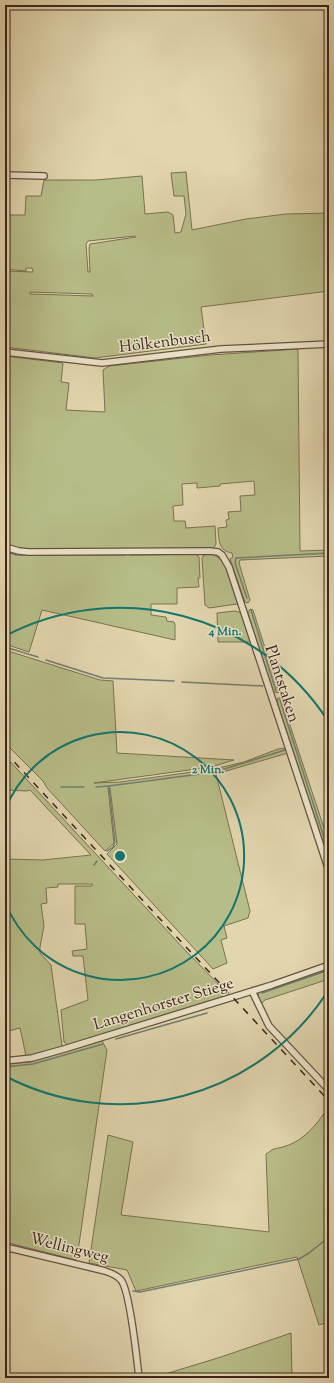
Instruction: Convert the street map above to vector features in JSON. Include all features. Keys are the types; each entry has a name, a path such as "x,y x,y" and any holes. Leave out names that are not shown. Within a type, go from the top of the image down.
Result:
{"street":[{"path":"5,175 44,176"},
{"name":"Hölkenbusch","path":"5,352 102,363 221,349 329,344"},
{"name":"Plantstaken","path":"5,546 19,551 29,552 210,551 218,552 222,555 229,567 243,606 329,871"},
{"name":"Langenhorster Stiege","path":"5,1061 32,1058 64,1049 290,979 329,965"},
{"path":"252,991 269,1026 329,1090"},
{"name":"Wellingweg","path":"5,1246 105,1271 113,1274 121,1280 125,1287 128,1301 139,1378"}],"green space":[{"path":"186,172 192,230 246,219 286,214 329,213 329,291 201,307 206,344 95,358 5,347 5,271 33,272 33,271 32,268 26,268 26,271 5,269 5,215 25,215 26,196 41,196 44,180 96,180 142,176 145,214 168,212 173,215 175,233 181,232 186,214 184,196 174,196 171,173","holes":["136,237 90,244 90,272 88,272 86,244 88,241","30,292 92,294 93,296 30,294"]},
{"path":"298,349 300,551 329,550 329,556 240,560 239,563 250,600 248,603 245,602 230,559 233,557 232,553 224,550 220,544 218,528 227,527 226,520 229,519 228,512 241,511 240,496 255,495 254,481 197,488 197,483 182,484 183,505 173,506 174,521 185,521 186,528 215,526 216,544 213,549 24,550 5,544 5,356 63,363 61,382 69,383 66,410 105,412 103,370 109,366 211,355"},
{"path":"5,548 11,551 194,553 199,557 199,587 177,588 177,604 151,604 151,615 166,617 167,621 174,622 175,640 42,610 29,652 5,644"},
{"path":"211,554 217,557 227,567 238,602 237,604 209,608 205,605 202,558 204,555"},
{"path":"250,609 253,610 279,692 278,693 272,690 248,613"},
{"path":"235,611 242,613 251,642 218,642 217,613"},
{"path":"5,650 100,680 113,681 117,753 234,760 211,767 94,783 120,782 214,769 244,762 278,749 286,748 288,753 216,774 250,911 248,918 224,926 227,938 221,940 227,963 213,969 107,854 117,844 110,788 108,788 114,843 105,851 47,788 43,781 5,743"},
{"path":"278,698 281,698 324,828 329,828 329,861 277,702"},
{"path":"5,756 186,951 229,995 68,1045 64,1042 61,1010 88,1000 83,956 73,956 72,951 87,949 85,924 75,924 75,886 92,886 92,884 58,884 58,887 46,888 47,903 41,904 44,926 40,953 51,965 62,1045 60,1048 26,1056 20,1028 5,1032 5,859 43,860 91,855 30,790 5,790"},
{"path":"329,967 329,979 265,1000 262,1003 259,1000 258,992"},
{"path":"102,1041 107,1050 77,1258 76,1260 5,1242 5,1064 30,1062"},
{"path":"327,1109 329,1111 329,1322 319,1325 297,1257 136,1291 127,1270 89,1263 108,1135 133,1142 121,1215 269,1232 266,1154 273,1149 289,1145 301,1139 315,1125"},
{"path":"291,1333 292,1378 152,1378 221,1357"}],"waterway":[{"path":"5,551 16,555 125,555"},
{"path":"247,598 235,563 236,558 329,553"},
{"path":"131,555 188,554"},
{"path":"251,610 276,691"},
{"path":"5,647 38,657"},
{"path":"46,660 103,678 174,681"},
{"path":"182,682 263,686"},
{"path":"280,700 329,853"},
{"path":"96,787 215,772 285,750"},
{"path":"61,787 84,787"},
{"path":"107,851 113,847 115,842 109,787"},
{"path":"94,865 97,861"},
{"path":"262,993 329,970"},
{"path":"116,1039 207,1013"},
{"path":"5,1067 33,1064 103,1044"},
{"path":"133,1291 140,1292 299,1259 329,1237"}],"railway":[{"path":"5,752 329,1101"}]}
